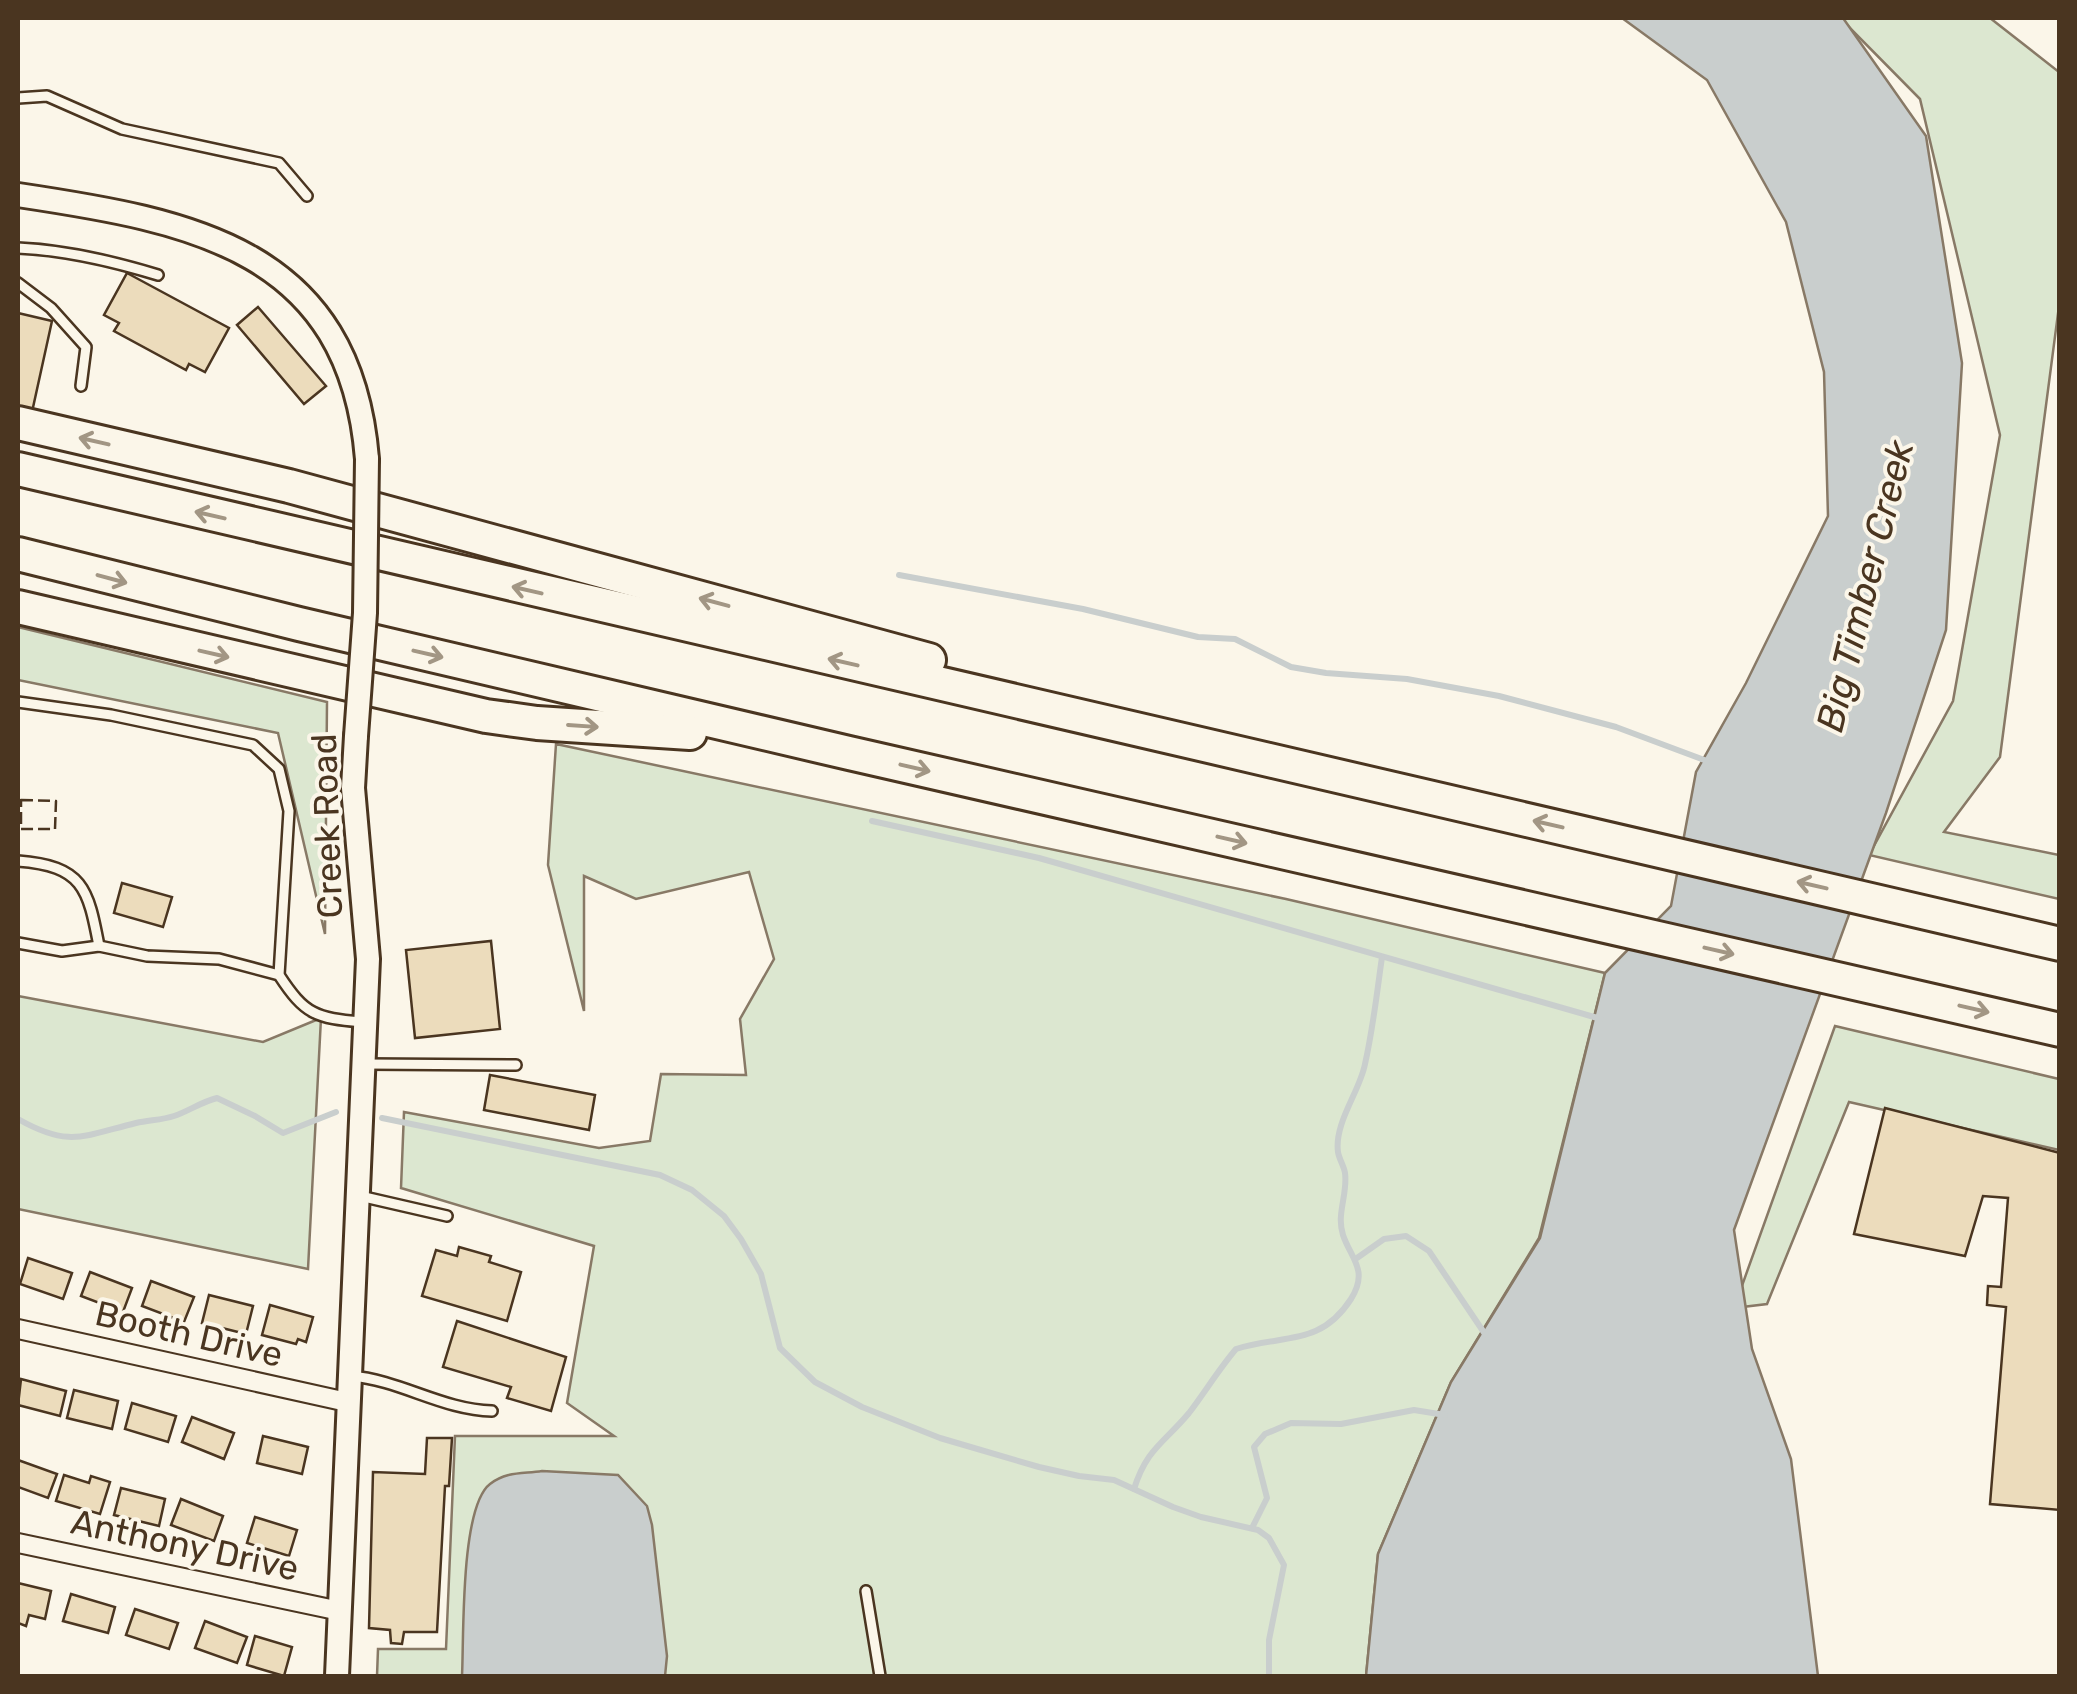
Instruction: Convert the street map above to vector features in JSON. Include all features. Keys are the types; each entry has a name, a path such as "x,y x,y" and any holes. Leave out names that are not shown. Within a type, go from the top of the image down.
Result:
{"highway":[{"path":"18,423 306,490 1416,794"},
{"path":"18,470 2060,944"},
{"path":"18,554 849,753 2060,1030"},
{"path":"18,607 486,716 680,732 849,753"}],"street":[{"name":"Creek Road","path":"18,194 186,227 224,242 262,264 314,312 343,354 362,410 368,459 365,613 354,788 368,959 337,1676"},
{"name":"Booth Drive","path":"18,1329 347,1402"},
{"name":"Anthony Drive","path":"18,1543 340,1611"}],"lane":[{"path":"18,98 47,96 122,129 279,163 307,196"},
{"path":"18,248 47,249 116,262 158,275"},
{"path":"18,283 51,308 86,347 81,386"},
{"path":"18,702 111,715 253,745 279,769 289,811 279,975"},
{"path":"18,860 66,871 87,891 99,946"},
{"path":"18,942 62,951 99,946 146,956 219,959 279,975 304,1006 321,1018 365,1022"},
{"path":"362,1064 516,1065"},
{"path":"357,1196 447,1216"},
{"path":"348,1376 376,1378 471,1410 492,1411"},
{"path":"866,1591 880,1676"}],"green space":[{"path":"1840,18 1990,18 2059,72 2059,306 2000,757 1944,832 2059,855 2059,899 1869,855 1953,701 2000,435 1920,99"},
{"path":"18,627 327,702 325,934 278,733 18,680"},
{"path":"556,744 1286,899 1605,973 1539,1238 1451,1382 1378,1554 1366,1676 377,1676 378,1649 446,1649 455,1436 614,1436 567,1403 594,1246 401,1188 404,1112 599,1148 650,1141 661,1074 746,1075 740,1019 774,959 749,872 636,899 584,876 584,1011 548,865"},
{"path":"18,996 263,1042 321,1018 308,1269 18,1209"},
{"path":"1835,1026 2059,1079 2059,1150 1849,1102 1767,1304 1734,1308"}],"water":[{"name":"Big Timber Creek","path":"1622,18 1843,18 1926,136 1962,363 1946,630 1886,813 1734,1230 1752,1349 1791,1459 1818,1676 1366,1676 1378,1554 1451,1382 1540,1238 1605,973 1671,906 1696,772 1746,683 1828,516 1824,372 1786,222 1707,80"},
{"path":"542,1471 618,1475 647,1506 667,1656 665,1676 462,1676 468,1545 480,1497 490,1484 503,1477"}],"building":[{"path":"127,273 229,328 205,372 189,364 186,370 114,331 119,323 104,315"},
{"path":"258,307 326,386 304,404 237,325"},
{"path":"18,313 52,321 32,412 18,409"},
{"path":"122,883 172,897 163,927 114,913"},
{"path":"491,941 500,1029 415,1038 406,950"},
{"path":"490,1075 595,1095 589,1130 484,1110"},
{"path":"1885,1108 2060,1153 2060,1510 1990,1504 2006,1307 1987,1305 1988,1286 2001,1287 2008,1198 1983,1196 1965,1256 1854,1234"},
{"path":"459,1247 491,1256 489,1262 521,1272 507,1321 422,1296 436,1250 457,1256"},
{"path":"28,1258 72,1273 63,1299 20,1284"},
{"path":"90,1272 132,1288 123,1312 81,1296"},
{"path":"151,1281 194,1297 184,1322 142,1306"},
{"path":"209,1295 253,1306 246,1334 202,1323"},
{"path":"270,1305 313,1317 306,1342 298,1339 296,1344 262,1335"},
{"path":"457,1321 566,1357 551,1411 507,1398 511,1387 443,1367"},
{"path":"21,1379 66,1391 60,1416 18,1405"},
{"path":"74,1390 118,1401 112,1429 67,1418"},
{"path":"132,1403 176,1416 168,1442 125,1429"},
{"path":"192,1417 234,1433 224,1459 182,1442"},
{"path":"263,1436 308,1447 302,1474 257,1463"},
{"path":"427,1438 452,1438 449,1486 445,1486 437,1632 404,1632 402,1644 391,1643 390,1630 369,1628 373,1472 425,1474"},
{"path":"18,1460 57,1474 48,1498 18,1487"},
{"path":"64,1475 89,1483 91,1476 110,1482 100,1514 56,1501"},
{"path":"121,1488 165,1499 159,1526 114,1515"},
{"path":"181,1499 223,1516 214,1541 171,1525"},
{"path":"255,1517 297,1530 289,1556 247,1543"},
{"path":"18,1583 51,1591 45,1619 29,1615 26,1626 18,1623"},
{"path":"71,1594 115,1607 108,1633 63,1621"},
{"path":"135,1609 178,1623 169,1649 126,1635"},
{"path":"205,1621 247,1637 237,1663 195,1648"},
{"path":"255,1636 292,1647 284,1676 247,1665"}],"waterway":[{"path":"899,575 1083,609 1198,637 1235,639 1291,667 1407,679 1499,696 1616,727 1707,761"},
{"path":"872,821 1039,858 1601,1019"},
{"path":"1134,1489 1151,1455 1189,1413 1236,1349 1313,1332 1339,1314 1356,1289 1357,1265 1341,1227 1345,1181 1338,1141 1365,1064 1382,957"},
{"path":"18,1119 51,1134 76,1137 169,1117 217,1098 283,1133 336,1112"},
{"path":"382,1118 660,1175 692,1190 724,1216 741,1239 761,1274 780,1348 815,1382 862,1407 940,1438 1039,1467 1114,1480 1201,1517 1258,1530 1269,1538 1284,1565 1269,1640 1269,1676"},
{"path":"1357,1258 1384,1239 1406,1236 1429,1251 1485,1334"},
{"path":"1252,1528 1267,1498 1254,1447 1265,1434 1291,1423 1341,1424 1414,1410 1445,1415"}],"fence":[{"path":"21,800 56,801 55,829 21,829 21,800"}]}
